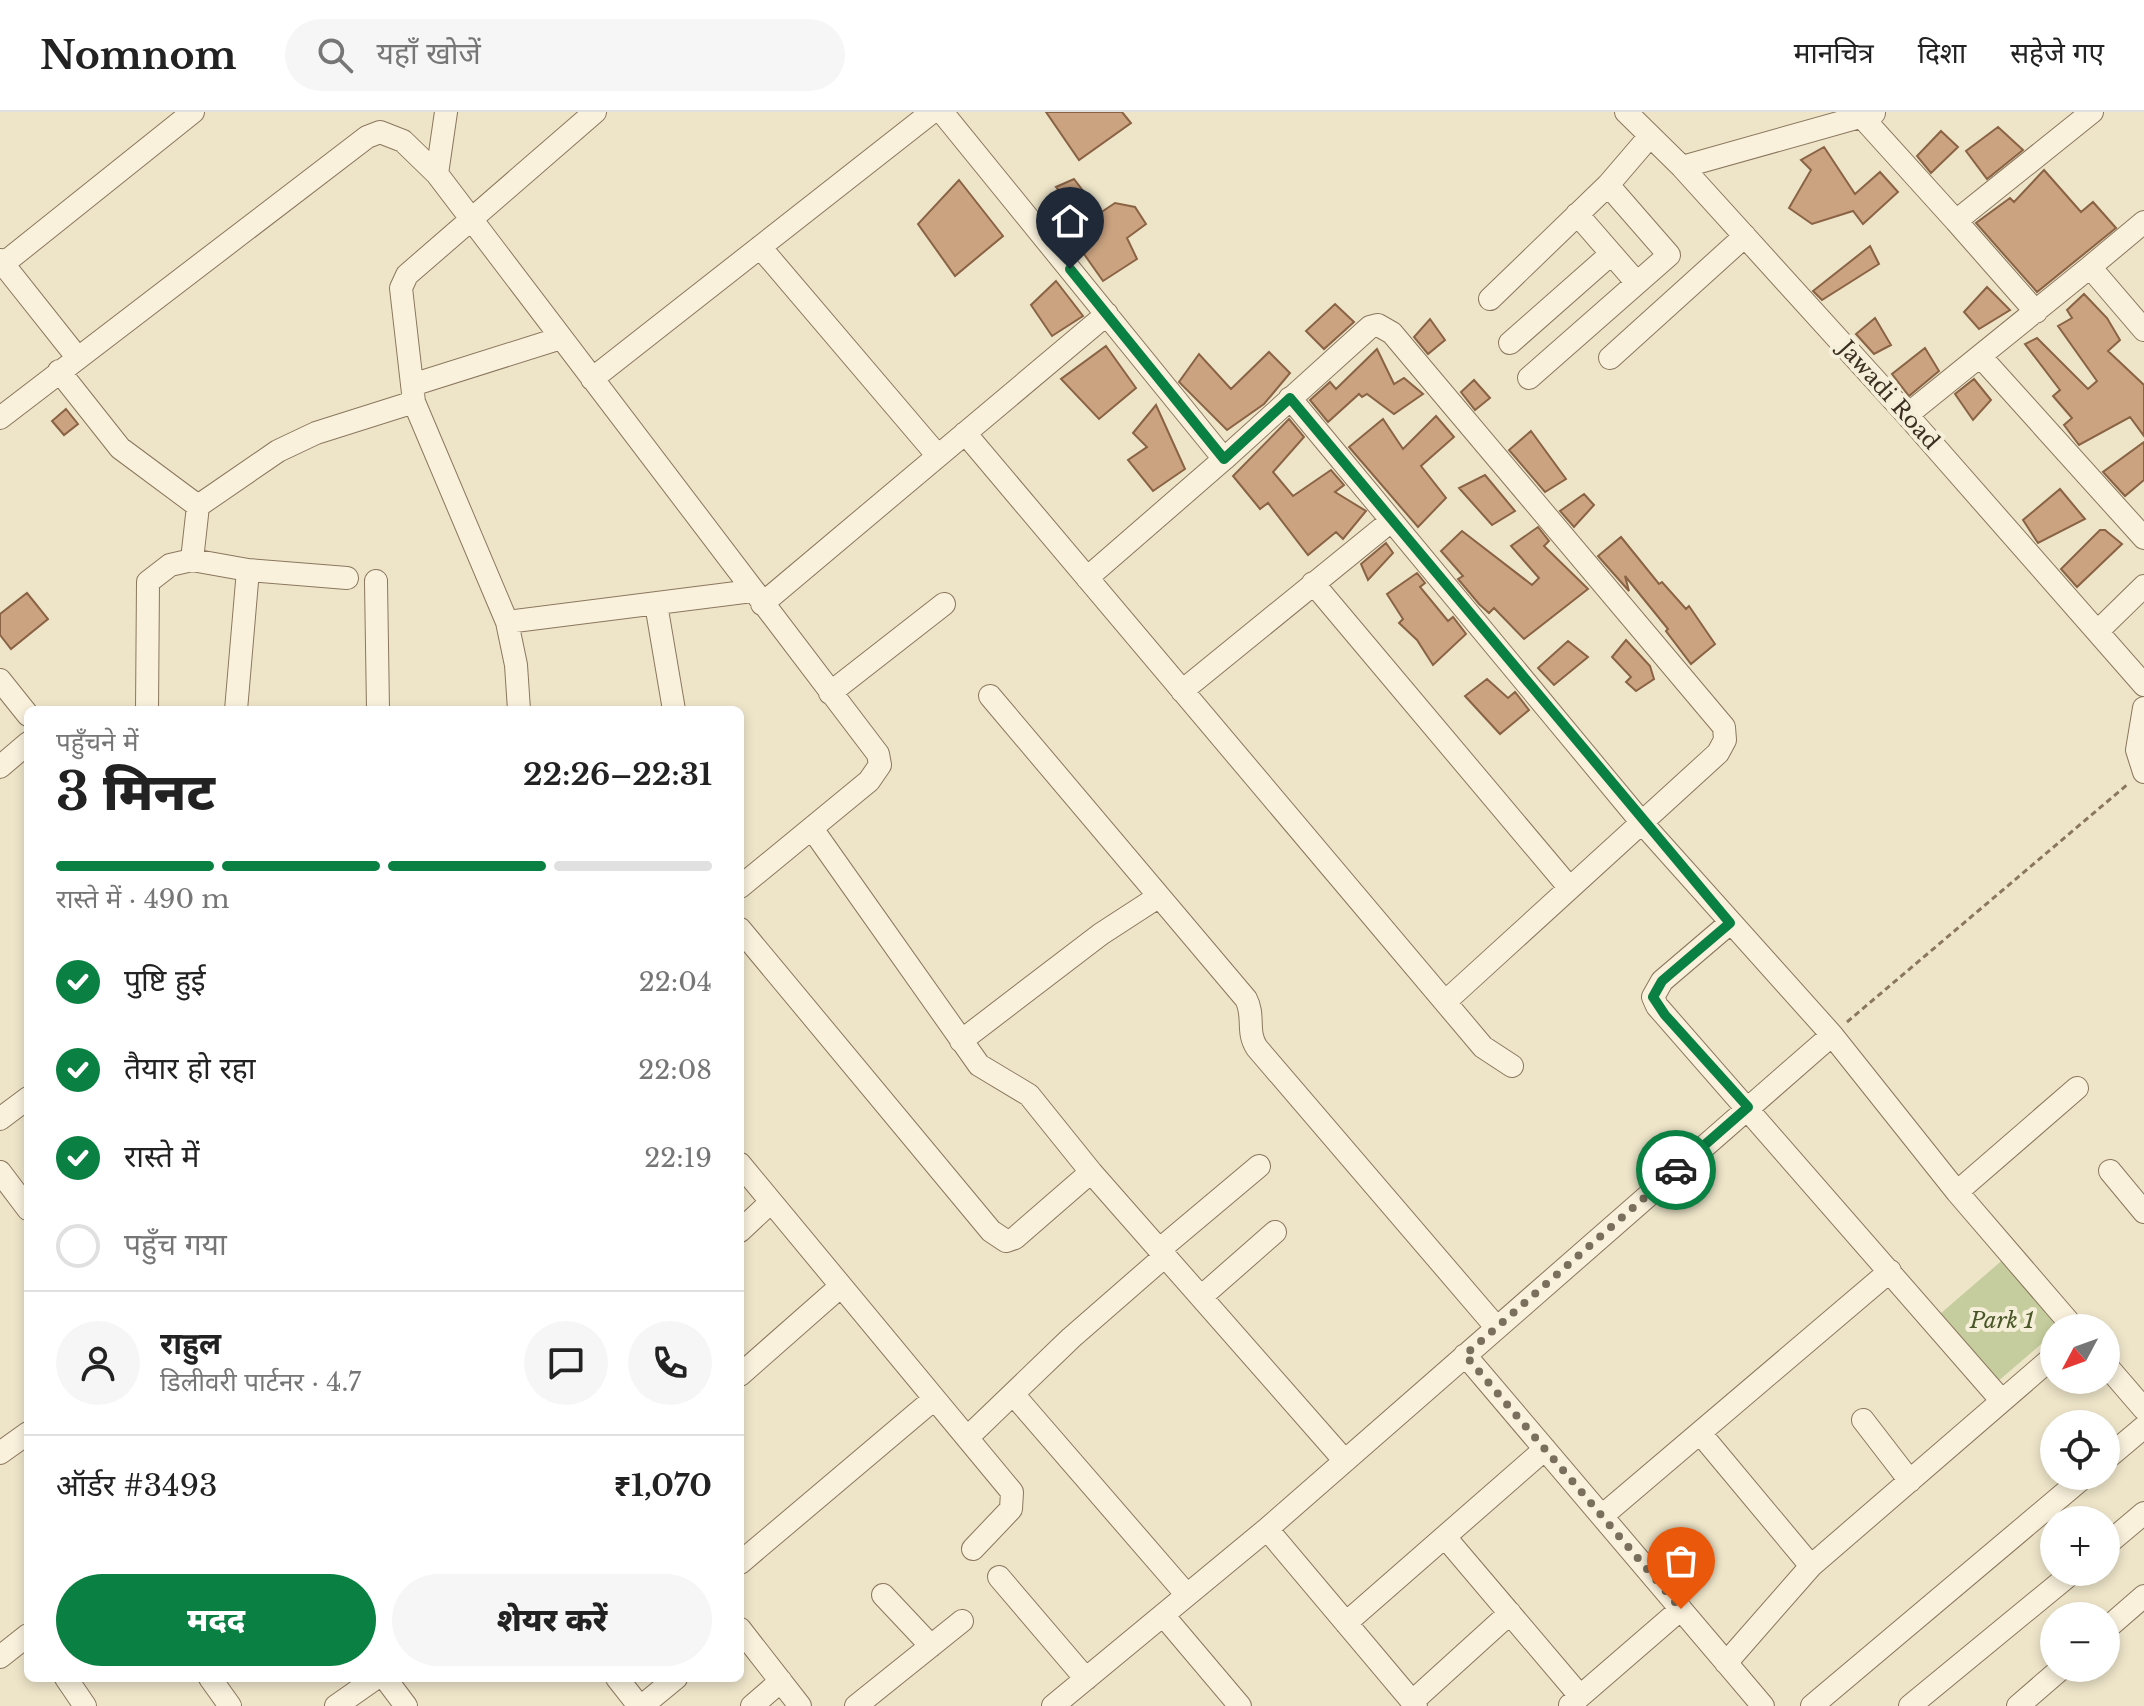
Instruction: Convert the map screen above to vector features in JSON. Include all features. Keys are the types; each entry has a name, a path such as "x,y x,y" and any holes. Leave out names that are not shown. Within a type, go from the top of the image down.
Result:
{"street":[{"path":"77,357 2,262 193,112"},
{"path":"437,174 446,112"},
{"path":"519,706 516,665 507,622 413,393 401,294 403,282 470,219 595,112"},
{"path":"592,379 932,112"},
{"path":"942,112 1224,459"},
{"name":"Jawadi Road","path":"1626,112 1682,167 1907,415 2099,630 2144,685"},
{"path":"1956,221 2092,112"},
{"path":"1682,167 1870,114 1956,221 2036,312"},
{"path":"0,418 374,133 387,133 403,141 437,174 830,693 870,741 880,765 869,781 744,884"},
{"path":"1490,299 1608,185 1650,136"},
{"path":"1529,378 1669,255 1608,185"},
{"path":"1577,214 1637,283"},
{"path":"1907,415 2144,222"},
{"path":"1610,358 1745,236"},
{"path":"760,247 938,456"},
{"path":"1510,343 1611,254"},
{"path":"2090,267 2144,330"},
{"path":"507,622 656,604 757,597 938,456 1107,314"},
{"path":"1087,578 1370,327 1378,325 1392,333 1718,718 1725,732 1723,747 1643,824 1568,886 1445,1002"},
{"path":"192,560 198,506 278,451 413,393 561,338"},
{"path":"1980,356 2144,538"},
{"path":"59,371 120,448 198,506"},
{"path":"1290,398 1643,824 1832,1035 1957,1192 2062,1314"},
{"path":"965,433 1483,1047 1512,1066"},
{"path":"1182,691 1391,521"},
{"path":"147,706 148,582 170,565 192,560 248,570 347,578"},
{"path":"236,706 248,570"},
{"path":"376,581 378,706"},
{"path":"1313,583 1568,886"},
{"path":"2099,630 2144,586"},
{"path":"656,604 673,706"},
{"path":"830,693 944,604"},
{"path":"0,680 24,710"},
{"path":"990,696 1246,999 1252,1013 1251,1035 1257,1048 1497,1328"},
{"path":"2144,708 2137,750 2144,772"},
{"path":"0,767 24,746"},
{"path":"813,830 983,1069 1029,1095 1091,1172 1345,1461"},
{"path":"961,1041 1101,934 1158,897"},
{"path":"1730,923 1662,981 1653,997 1665,1015 2002,1401"},
{"path":"744,934 975,1216 999,1238 1015,1238 1091,1172"},
{"path":"1053,1706 1267,1529 1832,1035"},
{"path":"1957,1192 2077,1088"},
{"path":"0,1119 24,1101"},
{"path":"967,1438 1162,1253 1259,1166"},
{"path":"744,1169 1012,1492 1013,1502 1002,1521 973,1549"},
{"path":"2110,1171 2144,1212"},
{"path":"0,1172 24,1204"},
{"path":"744,1227 771,1202"},
{"path":"1201,1297 1275,1232"},
{"path":"1602,1516 1890,1271"},
{"path":"744,1364 841,1286"},
{"path":"1465,1355 1760,1705"},
{"path":"1726,1663 1811,1566 2040,1368"},
{"path":"2120,1381 2144,1409"},
{"path":"1013,1394 1187,1595"},
{"path":"744,1560 934,1399"},
{"path":"1863,1420 1910,1481"},
{"path":"2120,1447 2144,1427"},
{"path":"1700,1433 1811,1566"},
{"path":"0,1453 24,1436"},
{"path":"1346,1623 1545,1449"},
{"path":"1812,1706 2068,1490"},
{"path":"2120,1533 2144,1513"},
{"path":"1267,1529 1414,1704 1510,1613"},
{"path":"1445,1537 1510,1613 1575,1701 1681,1609"},
{"path":"999,1577 1086,1679"},
{"path":"1910,1706 2056,1586"},
{"path":"883,1595 931,1646"},
{"path":"2120,1617 2144,1596"},
{"path":"1163,1615 1240,1706"},
{"path":"856,1706 962,1621"},
{"path":"744,1634 800,1706"},
{"path":"0,1657 24,1638"},
{"path":"752,1706 781,1681"},
{"path":"69,1682 85,1706"},
{"path":"213,1682 230,1706"},
{"path":"336,1706 370,1682"},
{"path":"388,1682 406,1706"},
{"path":"620,1682 641,1706 671,1682"},
{"path":"2018,1706 2046,1682"}],"path":[{"path":"1832,1035 2144,772"}],"green space":[{"name":"Park 1","path":"2006,1257 2049,1314 2040,1314 2040,1345 1996,1383 1940,1314"}],"building":[{"path":"1046,112 1122,112 1131,123 1079,160"},
{"path":"1998,127 2023,150 1987,179 1966,151"},
{"path":"1941,131 1958,147 1931,173 1917,156"},
{"path":"1824,147 1855,194 1880,172 1898,192 1863,224 1853,211 1812,224 1789,208 1811,170 1801,160"},
{"path":"2044,170 2081,212 2093,202 2116,228 2037,292 1976,223 2010,198 2014,202"},
{"path":"1074,179 1100,213 1115,203 1135,207 1146,224 1127,238 1137,259 1103,281 1048,203 1064,197 1056,187"},
{"path":"959,180 1003,236 955,276 918,224"},
{"path":"1870,246 1879,264 1822,300 1813,291"},
{"path":"1056,281 1083,316 1052,336 1031,305"},
{"path":"1987,287 2010,310 1979,329 1964,312"},
{"path":"2084,294 2107,318 2120,340 2108,351 2144,385 2144,436 2130,417 2079,445 2064,425 2072,418 2053,396 2060,390 2025,344 2037,338 2088,389 2097,381 2058,326 2072,318 2067,310"},
{"path":"1335,304 1354,322 1324,349 1306,331"},
{"path":"1875,318 1891,345 1874,354 1856,334"},
{"path":"1430,319 1445,340 1428,354 1414,337"},
{"path":"1106,346 1136,388 1099,419 1061,379"},
{"path":"1925,348 1939,371 1909,396 1892,374"},
{"path":"1377,349 1394,384 1404,378 1423,394 1394,414 1367,394 1362,397 1359,394 1328,422 1310,400 1330,382 1336,389"},
{"path":"1269,352 1290,373 1264,404 1227,430 1179,382 1199,354 1231,389"},
{"path":"1974,379 1991,400 1973,420 1955,394"},
{"path":"1474,380 1490,398 1475,410 1461,392"},
{"path":"1156,405 1185,469 1153,491 1128,460 1147,447 1133,433"},
{"path":"66,409 78,424 64,435 52,421"},
{"path":"1436,416 1454,437 1421,466 1446,498 1418,527 1349,447 1383,419 1403,449"},
{"path":"1289,419 1304,437 1273,472 1293,496 1331,470 1344,485 1335,492 1366,511 1343,539 1336,532 1308,555 1268,503 1260,509 1233,476"},
{"path":"1531,431 1566,479 1545,492 1509,450"},
{"path":"2144,442 2144,480 2125,496 2103,472"},
{"path":"1485,475 1515,511 1492,525 1459,488"},
{"path":"2060,489 2085,519 2038,543 2023,520"},
{"path":"1584,494 1594,505 1574,527 1560,511"},
{"path":"1538,527 1549,541 1544,546 1588,589 1524,639 1494,608 1489,613 1479,604 1458,579 1463,576 1441,551 1462,531 1532,585 1539,578 1511,546"},
{"path":"2100,530 2105,530 2122,544 2077,587 2061,569"},
{"path":"1621,537 1659,584 1662,582 1686,609 1689,606 1715,644 1691,664 1666,631 1668,629 1625,576 1629,591 1598,556"},
{"path":"1386,543 1393,553 1368,580 1361,564"},
{"path":"1417,573 1425,583 1420,587 1448,621 1453,617 1466,634 1433,665 1417,640 1399,623 1403,619 1387,594"},
{"path":"27,593 48,619 11,649 0,635 0,614"},
{"path":"1626,640 1650,666 1654,679 1636,691 1626,682 1631,677 1612,657"},
{"path":"1568,641 1588,657 1554,685 1538,668"},
{"path":"1487,679 1508,698 1515,692 1529,710 1500,734 1465,696"}],"way so far":[{"path":"1676,1170 1465,1355 1681,1609"}],"route":[{"path":"1070,269 1224,459 1290,398 1643,824 1730,923 1662,981 1653,997 1657,1006 1748,1107 1676,1170"}]}
